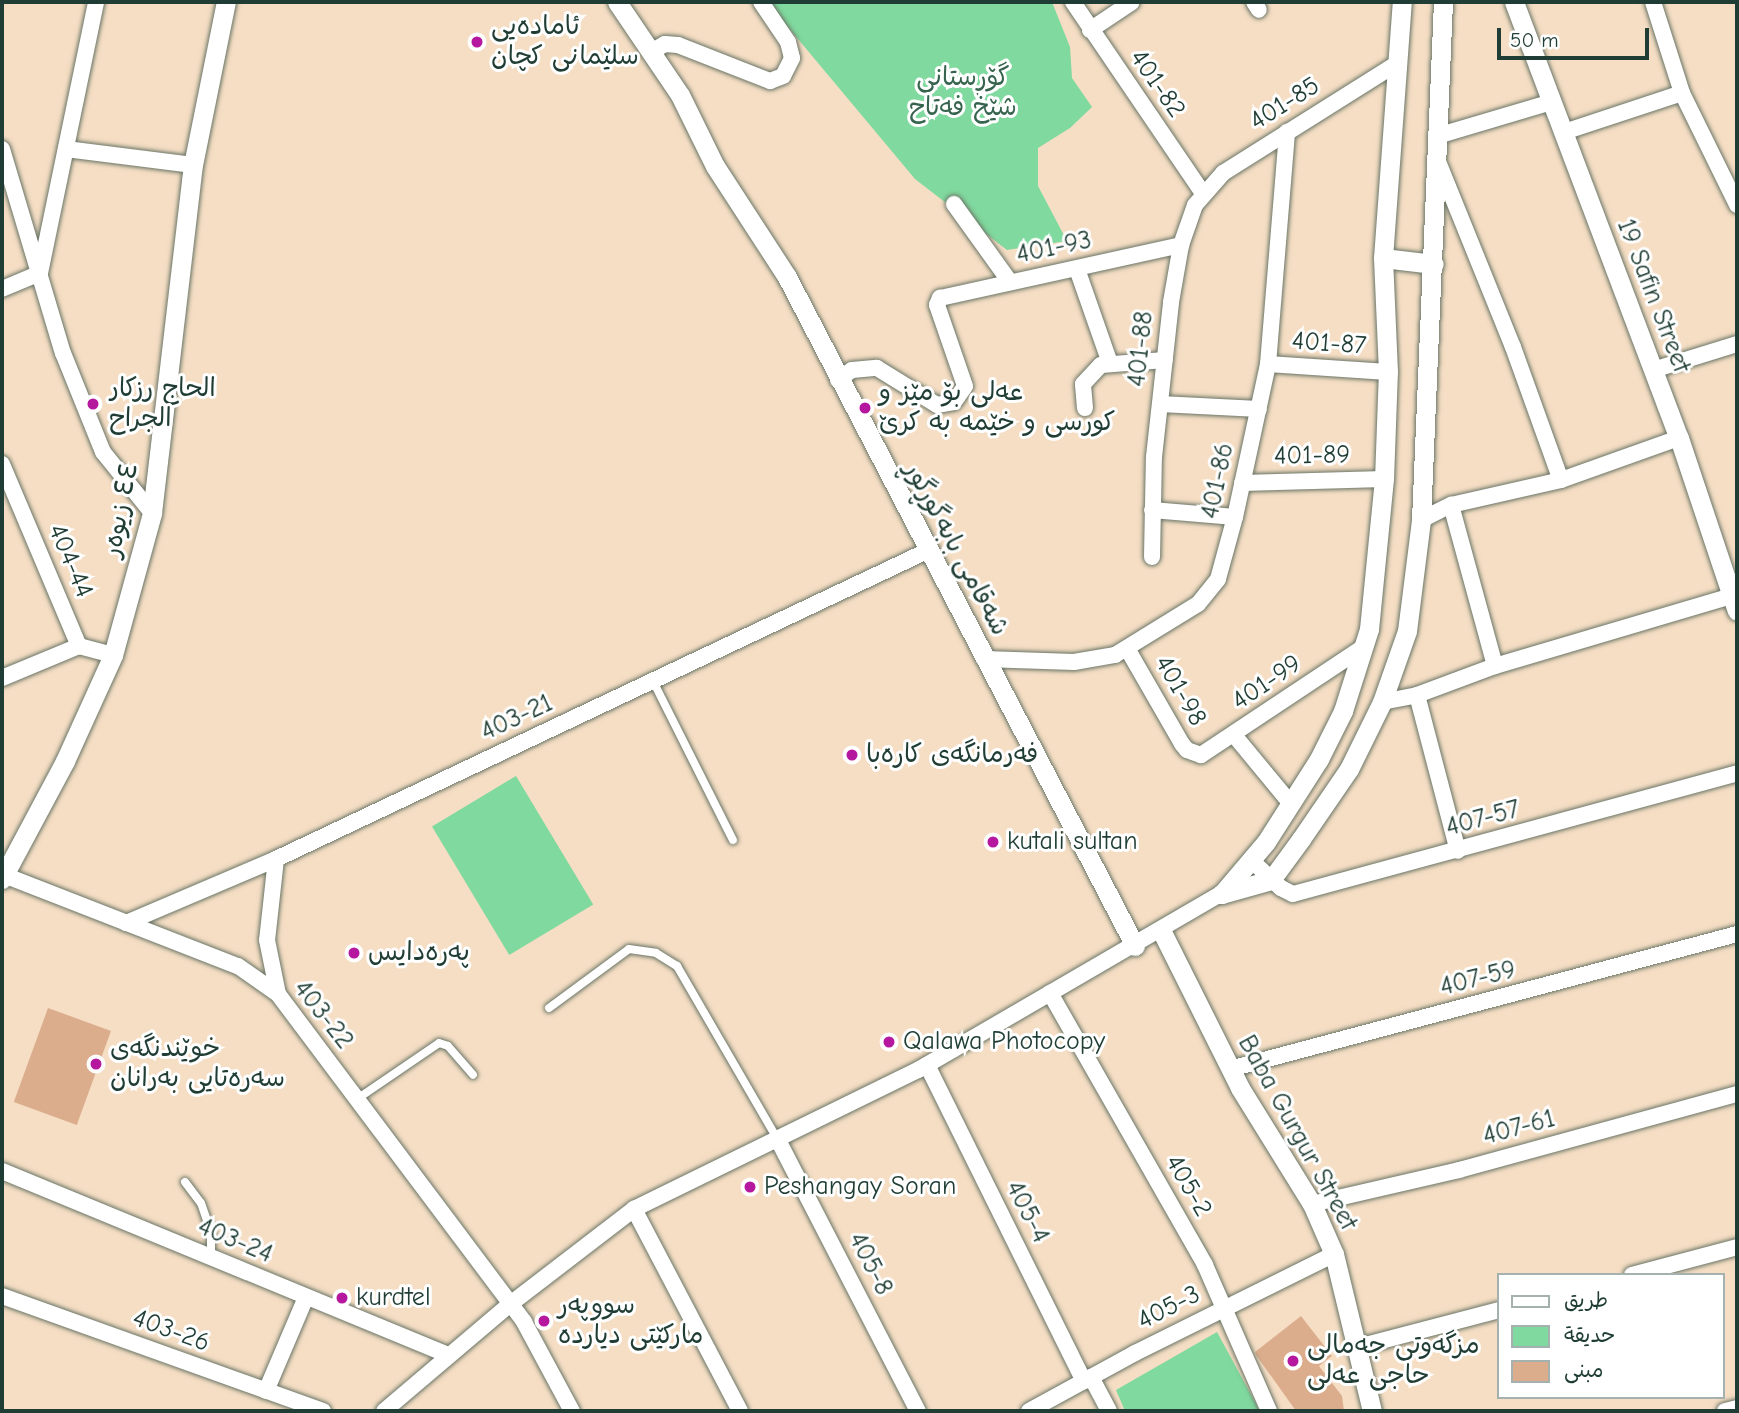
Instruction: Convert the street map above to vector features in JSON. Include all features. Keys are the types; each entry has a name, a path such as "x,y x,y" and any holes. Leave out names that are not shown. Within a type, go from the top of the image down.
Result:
{"street":[{"path":"40,273 96,2"},
{"name":"٤٤ زیوەر","path":"3,877 65,761 113,655 152,513 193,166 226,2"},
{"name":"شەقامی بابەگوڕگوڕ","path":"617,2 680,95 715,166 787,277 838,380 1135,946"},
{"path":"651,52 665,44 678,45 770,81 783,76 792,58 788,42 761,2"},
{"name":"401-82","path":"1073,2 1203,193"},
{"path":"1090,30 1132,2"},
{"path":"1221,894 1252,860 1319,759 1343,711 1369,629 1384,479 1388,372 1383,258 1402,2"},
{"path":"389,1410 509,1305 634,1209 927,1065 1221,894 1271,880 1349,769 1382,702 1407,631 1421,520 1434,264 1443,2"},
{"name":"19 Safin Street","path":"1514,2 1679,438 1735,604"},
{"path":"1653,2 1682,93 1737,205"},
{"name":"401-85","path":"1203,193 1223,173 1398,62"},
{"path":"1564,132 1682,93"},
{"path":"1437,136 1552,102"},
{"name":"401-86","path":"984,659 1088,661 1128,650 1206,597 1222,569 1236,517 1268,364 1287,132"},
{"path":"2,149 63,353 103,452 152,513"},
{"path":"66,149 193,166"},
{"path":"1437,159 1513,346 1561,480"},
{"name":"401-88","path":"1152,557 1152,510 1160,404 1181,245 1189,217 1203,193"},
{"path":"954,204 1010,282"},
{"name":"401-93","path":"838,380 852,370 877,368 937,405 954,402 965,386 938,300 943,296 1181,245"},
{"path":"1383,258 1434,264"},
{"path":"1077,269 1110,363"},
{"path":"2,289 40,273"},
{"path":"1653,370 1737,344"},
{"path":"1085,408 1082,392 1087,377 1093,370 1110,363 1165,360"},
{"name":"401-87","path":"1268,364 1388,372"},
{"path":"1160,404 1259,409"},
{"path":"1421,520 1451,505 1561,480 1679,438"},
{"name":"404-44","path":"2,464 79,646"},
{"name":"401-89","path":"1242,483 1384,479"},
{"path":"1451,505 1495,666"},
{"path":"1152,510 1236,517"},
{"name":"403-21","path":"126,923 276,859 927,551"},
{"path":"1382,702 1417,695 1495,666 1735,604"},
{"path":"2,678 79,646 113,655"},
{"name":"401-99","path":"1194,754 1208,753 1365,646"},
{"name":"401-98","path":"1128,650 1182,744 1194,754"},
{"path":"1417,695 1458,851"},
{"path":"1234,735 1291,804"},
{"name":"407-57","path":"1252,860 1271,880 1293,894 1737,773"},
{"path":"276,859 267,940 278,993"},
{"name":"403-22","path":"3,877 238,966 278,993 524,1322 572,1411"},
{"name":"Baba Gurgur Street","path":"1161,930 1230,1069 1312,1204 1334,1254 1372,1411"},
{"name":"407-59","path":"1230,1069 1737,934"},
{"name":"405-2","path":"1050,993 1205,1265 1269,1411"},
{"name":"405-4","path":"927,1065 1088,1379 1109,1411"},
{"name":"407-61","path":"1312,1204 1459,1170 1737,1094"},
{"name":"405-8","path":"778,1140 918,1411"},
{"name":"403-24","path":"2,1171 449,1355"},
{"path":"634,1209 740,1411"},
{"path":"1640,1273 1737,1247"},
{"name":"405-3","path":"1029,1411 1334,1254"},
{"name":"403-26","path":"2,1296 323,1411"},
{"path":"266,1391 306,1297"},
{"path":"1358,1347 1498,1310"},
{"path":"1726,1411 1737,1408"}],"lane":[{"path":"653,681 733,840"},
{"path":"549,1008 629,949 656,953 677,966 778,1140"},
{"path":"356,1100 439,1043 448,1046 473,1075"},
{"path":"185,1182 201,1203 211,1231 211,1257"}],"green space":[{"name":"گۆڕستانی شێخ فەتاح","path":"767,2 1052,2 1070,47 1072,78 1092,107 1070,128 1038,148 1038,186 1067,241 1007,250 915,179"},
{"path":"516,776 593,905 509,955 432,826"},
{"path":"1217,1332 1260,1411 1125,1411 1116,1390"}],"building":[{"path":"48,1008 111,1031 77,1125 14,1102"},
{"name":"مزگەوتی جەمالی حاجی عەلی","path":"1301,1316 1332,1356 1319,1366 1342,1396 1344,1411 1296,1411 1256,1355 1255,1352"}],"place":[{"name":"ئامادەیی سلێمانی کچان","path":"477,42"},
{"name":"الحاج رزكار الجراح","path":"93,404"},
{"name":"عەلی بۆ مێز و کورسی و خێمە بە کرێ","path":"865,408"},
{"name":"فەرمانگەی کارەبا","path":"852,755"},
{"name":"kutali sultan","path":"993,842"},
{"name":"پەرەدایس","path":"354,953"},
{"name":"Qalawa Photocopy","path":"889,1042"},
{"name":"خوێندنگەی سەرەتایی بەرانان","path":"96,1064"},
{"name":"Peshangay Soran","path":"750,1187"},
{"name":"kurdtel","path":"342,1298"},
{"name":"سووپەر مارکێتی دیاردە","path":"544,1321"},
{"name":"مزگەوتی جەمالی حاجی عەلی","path":"1293,1361"}]}
